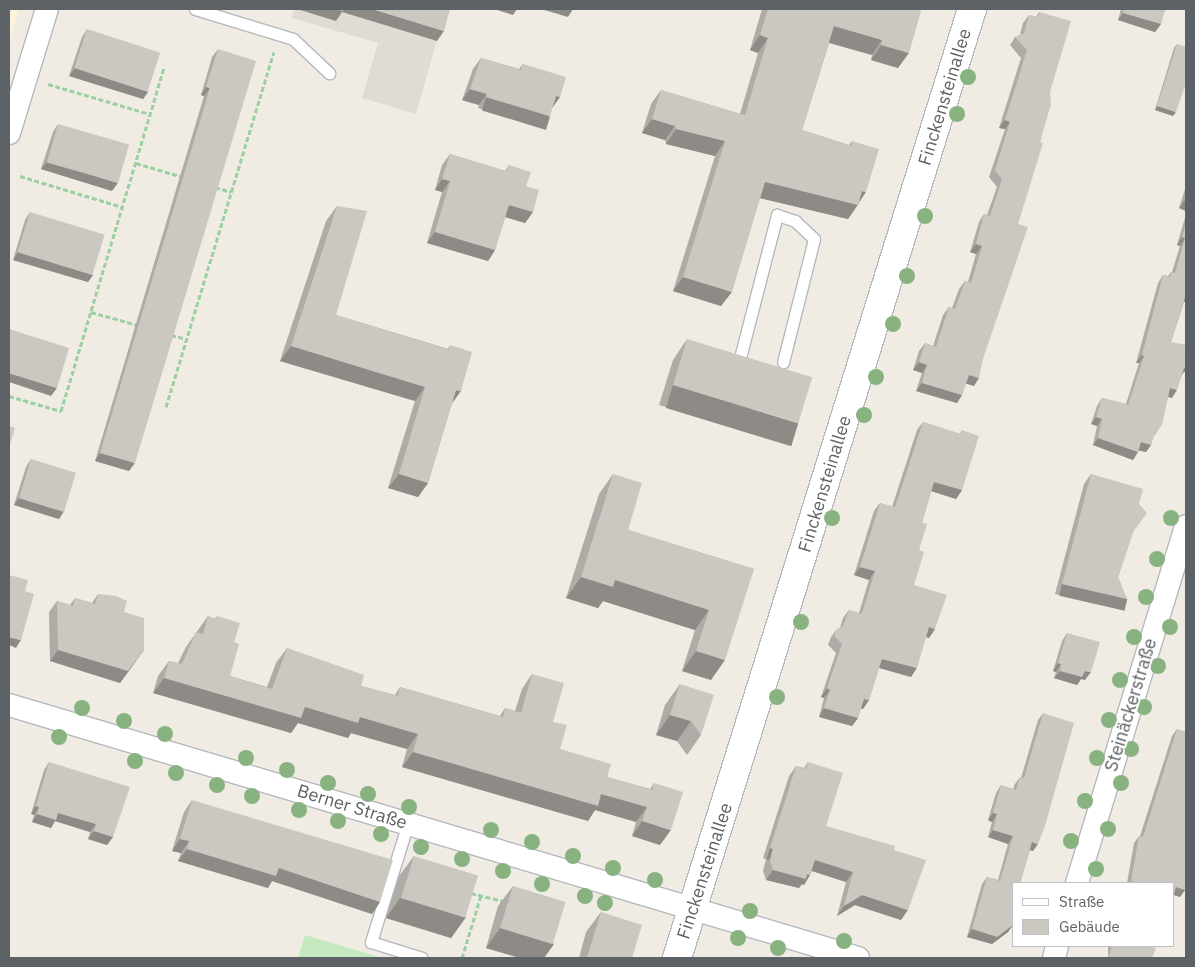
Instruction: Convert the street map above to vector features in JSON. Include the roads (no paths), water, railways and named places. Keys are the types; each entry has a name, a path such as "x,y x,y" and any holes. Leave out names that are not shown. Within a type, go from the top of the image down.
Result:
{"street":[{"path":"9,133 47,9"},
{"name":"Finckensteinallee","path":"677,958 694,909 972,9"},
{"name":"Steinäckerstraße","path":"1077,882 1186,526"},
{"name":"Berner Straße","path":"9,705 858,958"}],"lane":[{"path":"195,9 293,39 329,73"},
{"path":"741,354 777,215 795,221 814,239 783,362"},
{"path":"408,823 371,942 422,958"}]}
